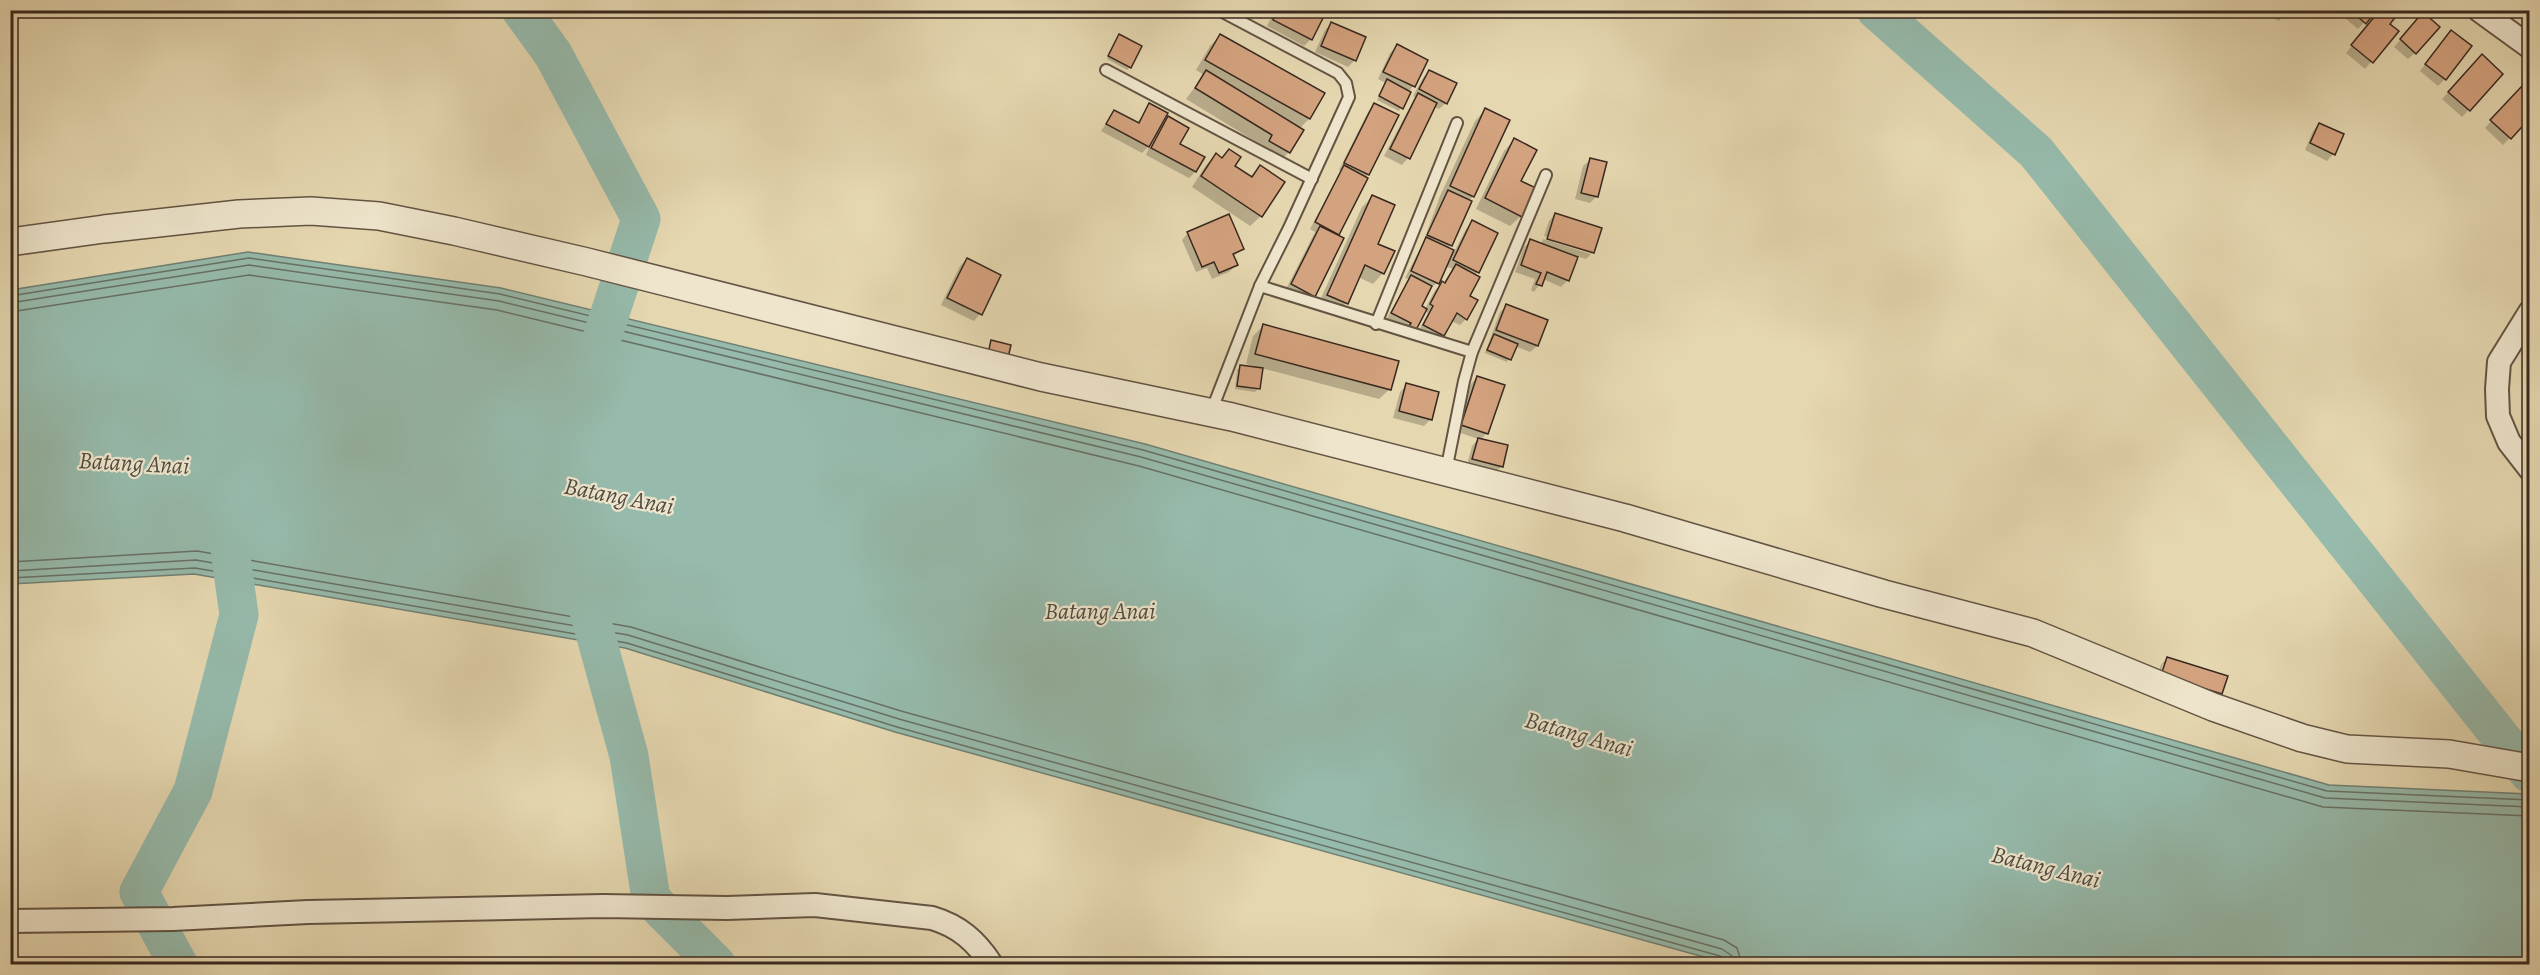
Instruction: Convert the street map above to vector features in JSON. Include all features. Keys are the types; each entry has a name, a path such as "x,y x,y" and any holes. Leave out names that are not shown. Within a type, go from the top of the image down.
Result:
{"street":[{"path":"2479,10 2529,47"},
{"path":"10,242 239,213 311,212 379,216 587,262 1041,377 1211,412 1624,518 1884,594 2033,633 2213,707 2302,738 2347,749 2449,754 2529,768"},
{"path":"2529,312 2499,362 2497,389 2498,416 2509,442 2529,469"},
{"path":"10,921 173,919 308,912 603,906 727,908 814,905 932,918 960,930 974,942 991,964"}],"lane":[{"path":"1211,412 1260,286 1343,113 1348,97 1346,83 1338,73 1219,10"},
{"path":"1106,70 1312,179"},
{"path":"1376,324 1457,123"},
{"path":"1446,472 1472,352 1546,175"},
{"path":"1260,286 1376,324 1472,352"}],"water":[{"name":"Batang Anai","path":"248,252 501,288 1145,444 2329,785 2529,794 2529,964 1729,964 895,732 625,648 194,574 11,584 11,290"}],"building":[{"path":"1277,10 1323,10 1326,12 1312,40 1273,20"},
{"path":"2350,10 2377,10 2366,24"},
{"path":"2380,10 2393,10 2397,15 2390,24 2399,31 2373,63 2351,45"},
{"path":"2423,12 2440,27 2416,54 2400,39"},
{"path":"1331,22 1366,37 1356,61 1321,46"},
{"path":"2451,30 2472,46 2446,80 2425,64"},
{"path":"1119,34 1142,46 1131,68 1108,56"},
{"path":"1220,34 1325,93 1310,119 1205,60"},
{"path":"1397,44 1428,60 1415,87 1383,72"},
{"path":"2482,54 2503,74 2470,111 2448,92"},
{"path":"1206,70 1304,130 1290,153 1269,141 1272,135 1195,88"},
{"path":"1429,70 1457,83 1447,104 1419,89"},
{"path":"1387,79 1411,92 1403,109 1379,96"},
{"path":"2522,86 2530,93 2530,118 2511,139 2490,120"},
{"path":"1418,93 1437,103 1410,159 1390,149"},
{"path":"1149,103 1168,113 1149,147 1106,124 1114,110 1139,123"},
{"path":"1374,103 1399,115 1369,175 1344,163"},
{"path":"1485,108 1510,120 1474,197 1450,186"},
{"path":"1168,116 1189,128 1180,144 1205,157 1196,172 1151,148"},
{"path":"2319,123 2344,134 2335,155 2310,143"},
{"path":"1514,138 1537,150 1521,181 1536,188 1522,217 1485,198"},
{"path":"1229,149 1241,157 1235,166 1252,177 1260,165 1285,182 1262,217 1201,176 1216,153 1222,158"},
{"path":"1590,158 1607,162 1598,197 1581,193"},
{"path":"1344,165 1368,178 1339,235 1315,222"},
{"path":"1448,190 1472,201 1452,246 1427,235"},
{"path":"1372,195 1395,205 1378,244 1395,251 1384,274 1365,265 1348,304 1327,295"},
{"path":"1555,213 1602,228 1594,253 1547,239"},
{"path":"1229,214 1244,249 1233,254 1238,265 1219,273 1214,262 1202,267 1187,232"},
{"path":"1472,220 1498,233 1479,273 1453,260"},
{"path":"1320,226 1344,238 1315,297 1291,284"},
{"path":"1426,237 1454,250 1439,284 1411,271"},
{"path":"1530,239 1578,257 1569,281 1547,272 1542,286 1536,284 1541,273 1521,265"},
{"path":"967,258 1001,275 982,315 947,298"},
{"path":"1456,264 1480,277 1470,296 1478,300 1467,320 1457,313 1444,336 1423,325 1433,306 1430,304 1442,281 1445,283"},
{"path":"1411,275 1432,286 1422,306 1427,309 1415,332 1408,328 1411,323 1391,313"},
{"path":"1506,304 1548,320 1538,346 1496,330"},
{"path":"1263,324 1399,361 1391,390 1255,354"},
{"path":"1494,334 1518,344 1511,360 1487,350"},
{"path":"991,340 1011,345 1007,362 987,358"},
{"path":"1240,365 1263,368 1260,389 1237,386"},
{"path":"1477,376 1505,385 1488,434 1461,425"},
{"path":"1406,383 1439,392 1432,420 1399,411"},
{"path":"1478,438 1508,445 1503,467 1472,459"},
{"path":"2167,657 2228,676 2222,694 2161,675"}],"waterway":[{"path":"521,10 553,54 641,219 593,365"},
{"path":"1876,10 2036,152 2530,774"},
{"path":"178,964 139,892 193,791 239,615 227,528"},
{"path":"584,593 629,756 651,899 716,964"}]}
